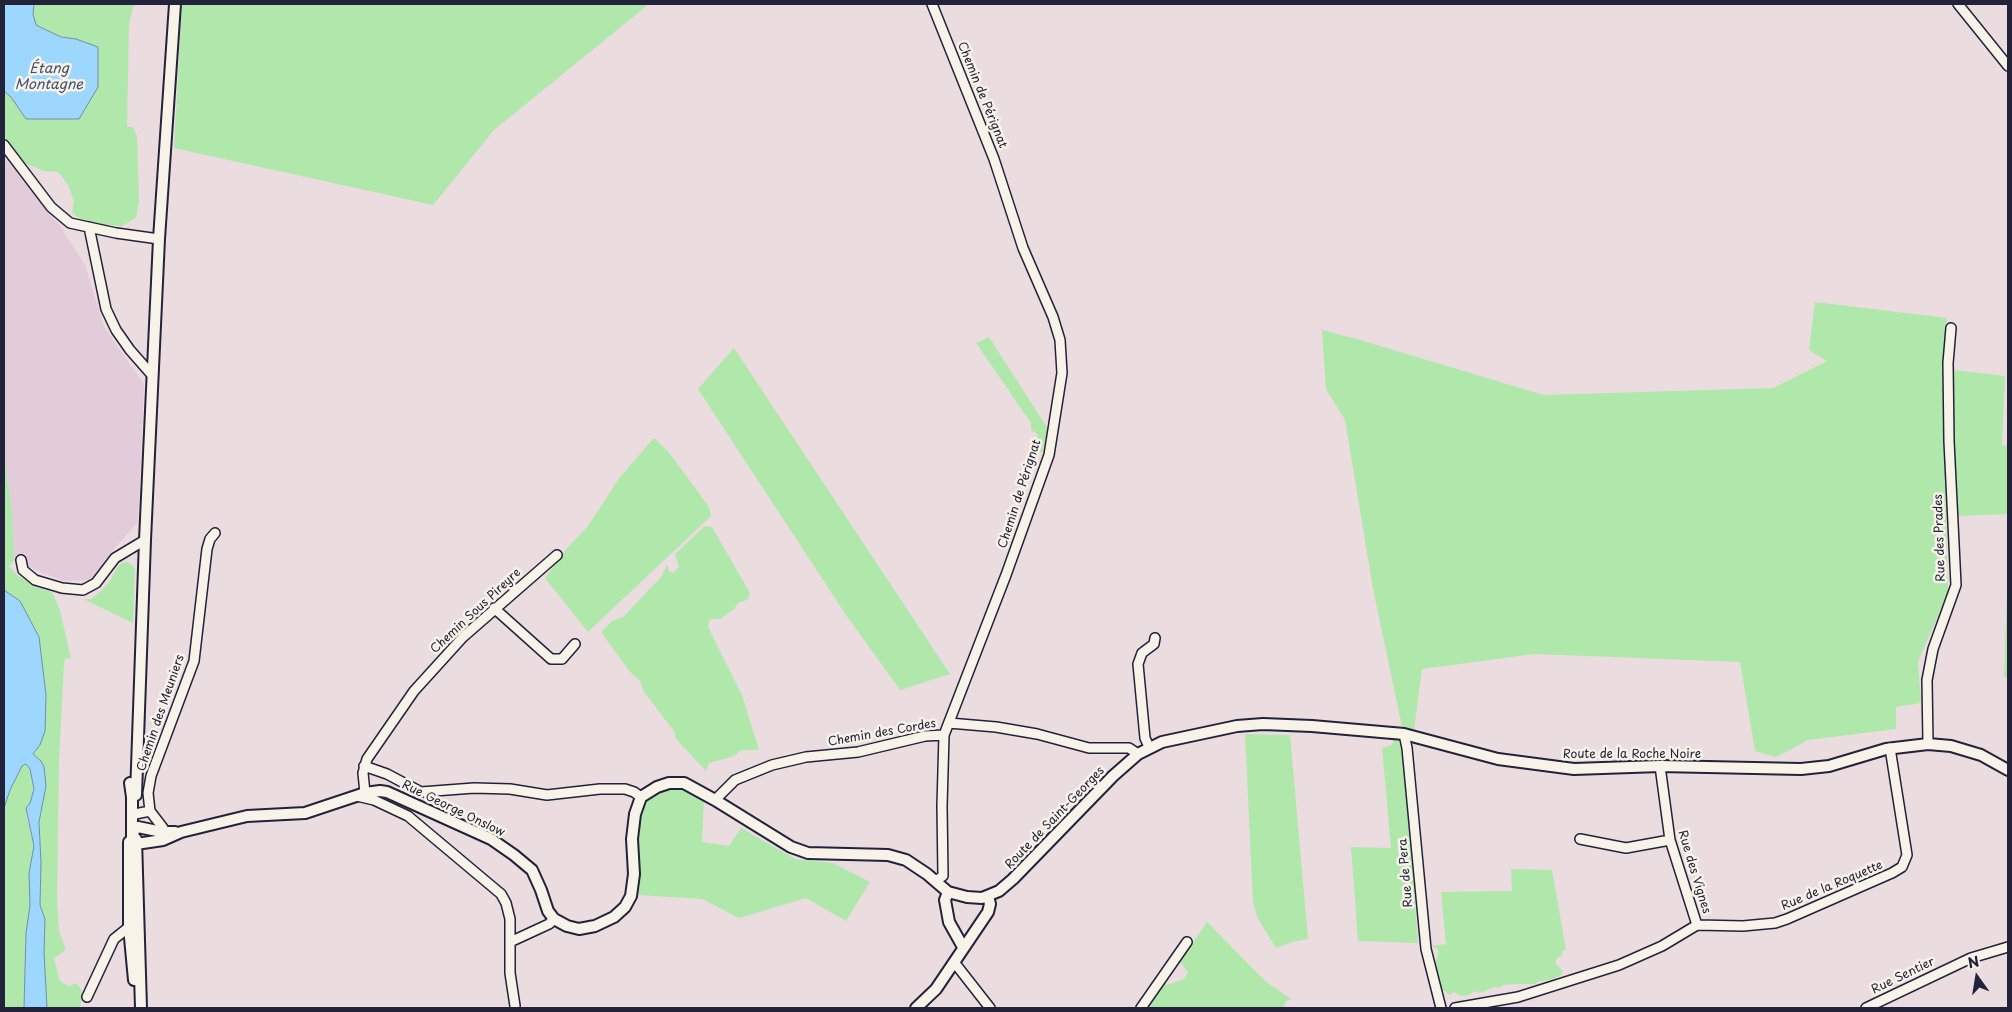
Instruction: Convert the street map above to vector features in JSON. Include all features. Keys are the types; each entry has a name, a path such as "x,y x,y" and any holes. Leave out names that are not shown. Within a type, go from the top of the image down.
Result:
{"street":[{"path":"133,838 152,375 175,4"},
{"name":"Chemin de Pérignat","path":"932,4 994,159 1023,248 1053,316 1060,340 1062,373 1048,455 1006,575 944,735 942,789 943,876 935,881"},
{"path":"1958,4 2008,66"},
{"path":"4,145 51,207 70,223 159,239"},
{"path":"89,227 106,309 116,330 130,350 152,375"},
{"name":"Rue des Prades","path":"1928,744 1927,680 1933,649 1956,585 1949,441 1948,363 1951,328"},
{"name":"Chemin des Meuniers","path":"162,836 163,828 150,811 148,792 151,776 194,661 207,548 210,539 215,533"},
{"path":"21,560 23,570 36,580 62,588 83,590 96,584 115,558 145,540"},
{"name":"Chemin Sous Pireyre","path":"364,766 414,691 445,655 494,608 557,555"},
{"path":"494,608 552,659 562,659 575,644"},
{"path":"1149,748 1145,738 1138,664 1142,653 1154,644 1155,638"},
{"path":"137,1008 132,797 130,783 142,646"},
{"path":"949,723 996,727 1037,734 1090,748 1129,748 1138,754"},
{"name":"Route de la Roche Noire","path":"1138,754 1162,742 1212,730 1263,724 1404,734 1523,764 1574,769 1660,766 1801,770 1829,766 1890,748 1928,744 1951,746 1982,755 2008,770"},
{"name":"Rue de Pera","path":"1404,734 1407,748 1426,949 1442,1008"},
{"name":"Chemin des Cordes","path":"715,800 735,780 772,765 806,757 858,752 925,736 944,735"},
{"name":"Rue de la Roquette","path":"1697,924 1743,926 1775,923 1892,873 1902,866 1907,856 1890,748"},
{"name":"Route de Saint-Georges","path":"988,896 999,891 1014,879 1113,776 1138,754"},
{"path":"516,1007 510,973 510,918 506,903 501,894 408,816 361,794 364,766 387,774 421,792 474,788 510,789 547,794 600,789 625,789 634,792 641,798"},
{"name":"Rue des Vignes","path":"1660,766 1670,840 1697,924"},
{"path":"510,942 549,924 554,919 567,926 579,929 595,926 614,918 625,907 631,896 634,874 632,839 635,814 641,798 657,787 670,783 684,782 791,847 808,853 888,855 906,860 948,892 967,898 988,896 990,904 988,912 936,988 916,1008"},
{"name":"Rue George Onslow","path":"133,838 162,836 247,816 305,813 361,794 380,790 492,839 532,870 548,911 554,919"},
{"path":"135,814 150,811"},
{"path":"133,838 162,836"},
{"path":"1580,839 1626,848 1670,840"},
{"path":"948,892 945,900 949,922 963,947"},
{"path":"1455,1008 1518,997 1619,964 1662,946 1697,924"},
{"path":"87,997 114,938 134,927"},
{"path":"134,927 141,1008"},
{"path":"1141,1008 1187,942"},
{"name":"Rue Sentier","path":"1866,1008 1971,958 2008,947"},
{"path":"954,962 990,1008"}],"shaded area":[{"path":"4,157 60,226 85,265 104,327 144,384 138,522 108,556 92,580 64,581 14,560 12,513 4,455"}],"green space":[{"path":"34,4 134,4 129,24 127,127 133,127 137,136 139,200 136,218 122,226 103,225 79,218 72,213 74,201 68,185 58,172 44,171 24,163 4,136 4,91 11,97 26,119 76,39 61,37 36,25 33,14"},
{"path":"182,4 649,4 494,130 433,205 174,148"},
{"path":"1815,302 1947,318 1945,369 2005,376 2002,445 2008,446 2008,514 1958,516 1946,510 1948,592 1918,662 1921,703 1896,707 1896,729 1808,740 1776,757 1755,751 1740,662 1534,654 1422,669 1414,730 1402,727 1373,589 1345,420 1326,389 1322,330 1544,395 1773,388 1827,361 1809,350"},
{"path":"989,337 1048,429 1042,453 1035,447 1038,435 1031,430 1031,423 976,343"},
{"path":"734,348 950,674 900,690 846,615 698,389"},
{"path":"654,438 668,451 709,507 711,516 588,632 545,578 567,548 588,526 620,477"},
{"path":"4,455 12,513 14,560 9,566 16,574 35,587 52,592 60,610 71,659 65,658 64,664 59,761 57,901 59,931 66,950 54,958 60,981 69,986 77,983 83,993 80,1008 47,1008 44,953 45,919 40,905 41,863 39,822 43,803 41,761 33,755 40,745 46,715 46,695 39,637 20,601 4,590"},
{"path":"705,526 712,527 750,593 748,599 738,603 734,609 720,619 710,619 708,627 742,695 759,750 742,750 732,757 709,763 706,771 676,739 674,731 644,692 640,681 630,672 601,632 612,621 623,617 661,577 667,565 669,571 673,573 679,567 675,554"},
{"path":"2008,554 2008,678 2004,677"},
{"path":"127,562 135,569 133,623 83,599 91,599 101,591 110,581 118,566"},
{"path":"1245,734 1290,735 1308,939 1276,948 1257,917 1253,902"},
{"path":"1394,738 1402,746 1404,756 1418,943 1358,941 1351,847 1391,848 1382,748 1392,745"},
{"path":"26,764 30,769 34,789 27,818 34,846 29,873 30,905 26,933 24,1008 4,1008 4,808 10,790 22,766"},
{"path":"670,787 685,789 704,798 702,842 729,846 741,828 795,859 833,863 870,882 846,921 806,898 739,918 702,899 638,895 638,822 644,802 656,793"},
{"path":"1511,869 1552,870 1566,950 1563,950 1562,955 1557,958 1555,963 1563,971 1561,975 1550,980 1539,981 1535,984 1503,985 1499,988 1494,987 1480,993 1474,991 1469,995 1461,996 1454,992 1449,995 1445,991 1442,992 1435,961 1437,960 1438,950 1430,946 1446,944 1441,892 1512,891"},
{"path":"1207,922 1265,981 1291,999 1286,1001 1283,1008 1144,1008 1162,982 1167,985 1184,979 1188,972 1179,960 1184,956"}],"water":[{"name":"Étang Montagne","path":"4,4 34,4 33,14 36,25 61,37 76,39 98,47 98,87 79,119 26,119 11,97 4,91"},
{"path":"4,590 20,601 39,637 46,695 45,731 40,745 33,754 41,761 44,767 46,786 39,822 41,863 40,905 45,919 44,953 47,1008 24,1008 26,933 30,905 29,873 34,846 26,808 30,803 34,789 30,769 26,764 22,766 10,790 4,808"}]}
